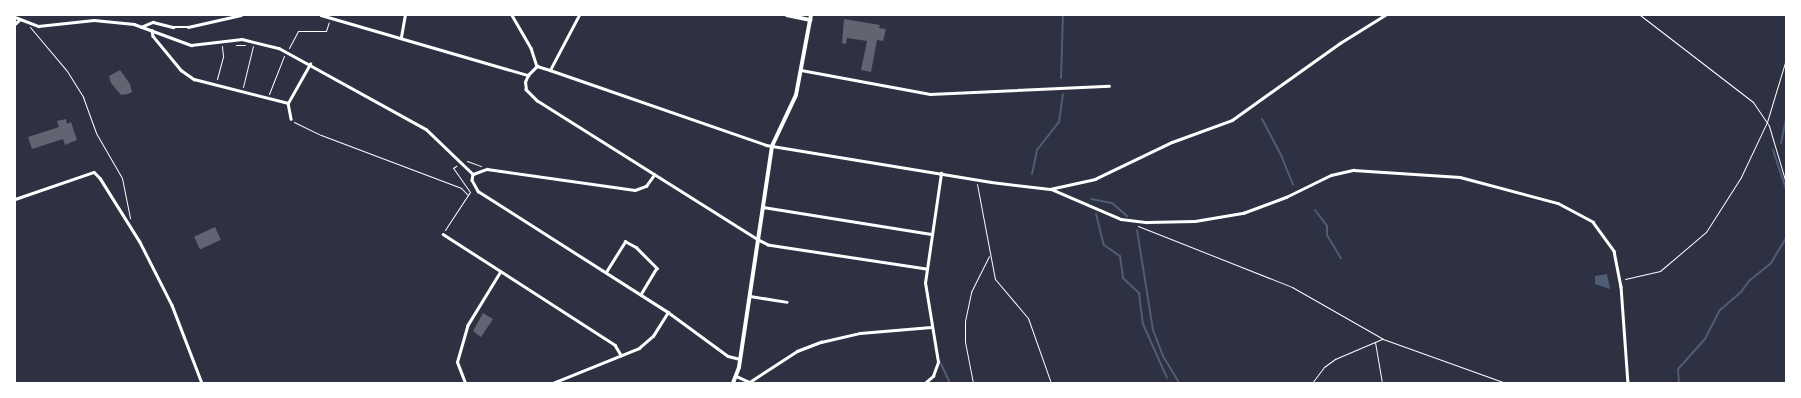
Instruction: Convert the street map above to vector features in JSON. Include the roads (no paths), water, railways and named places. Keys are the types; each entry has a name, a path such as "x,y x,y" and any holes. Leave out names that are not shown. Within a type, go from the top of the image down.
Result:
{"main road":[{"path":"733,383 740,359 772,146 793,103 801,70 811,15"}],"street":[{"path":"141,27 153,22 173,27 188,27 241,15"},
{"path":"321,15 528,75"},
{"path":"401,37 405,15"},
{"path":"512,15 535,56 537,66"},
{"path":"550,70 579,15"},
{"path":"787,15 810,20"},
{"path":"1050,189 1095,179 1172,142 1232,120 1345,39 1385,15"},
{"path":"15,17 19,20 38,26 94,20 141,27 191,45 206,45 232,40 255,41 279,48 426,129 473,174"},
{"path":"15,24 19,20"},
{"path":"152,30 153,36 186,74 202,82 288,104"},
{"path":"291,119 288,104 310,64"},
{"path":"537,66 772,146 976,180 1050,189 1116,218 1131,221 1189,222 1243,213 1346,170 1451,175 1558,203 1582,214 1598,227 1611,246 1620,280 1628,383"},
{"path":"537,66 528,75 525,82 526,90 537,102 758,240 768,245 926,269"},
{"path":"801,70 930,94 1108,86"},
{"path":"473,174 487,169 635,190 646,186 654,175"},
{"path":"15,199 94,172 128,222 183,327 202,383"},
{"path":"925,383 933,376 938,362 931,327 926,269 941,173"},
{"path":"473,174 472,180 478,190 668,312 728,356 740,359"},
{"path":"762,207 931,234"},
{"path":"443,234 615,345 621,355"},
{"path":"606,272 625,241 636,247 657,268 641,295"},
{"path":"465,383 459,373 457,362 467,326 500,272"},
{"path":"749,296 787,302"},
{"path":"553,383 646,343 668,312"},
{"path":"736,376 751,382 797,352 821,342 860,333 931,327"}],"water":[{"path":"1607,274 1610,289 1595,284 1595,276"}],"waterway":[{"path":"1061,78 1063,15"},
{"path":"1032,174 1037,150 1059,122 1063,94"},
{"path":"1262,119 1281,155 1293,185"},
{"path":"1781,143 1786,119"},
{"path":"1773,150 1786,189"},
{"path":"1091,199 1112,203 1127,216"},
{"path":"1315,210 1327,226 1327,235 1341,258"},
{"path":"1096,214 1104,245 1120,256 1123,278 1140,294"},
{"path":"1137,230 1153,330 1163,356 1179,383"},
{"path":"1679,383 1678,369 1705,339 1719,311 1741,292 1749,281 1771,263 1786,238"},
{"path":"1139,293 1143,324 1167,378"},
{"path":"941,364 950,383"}]}
